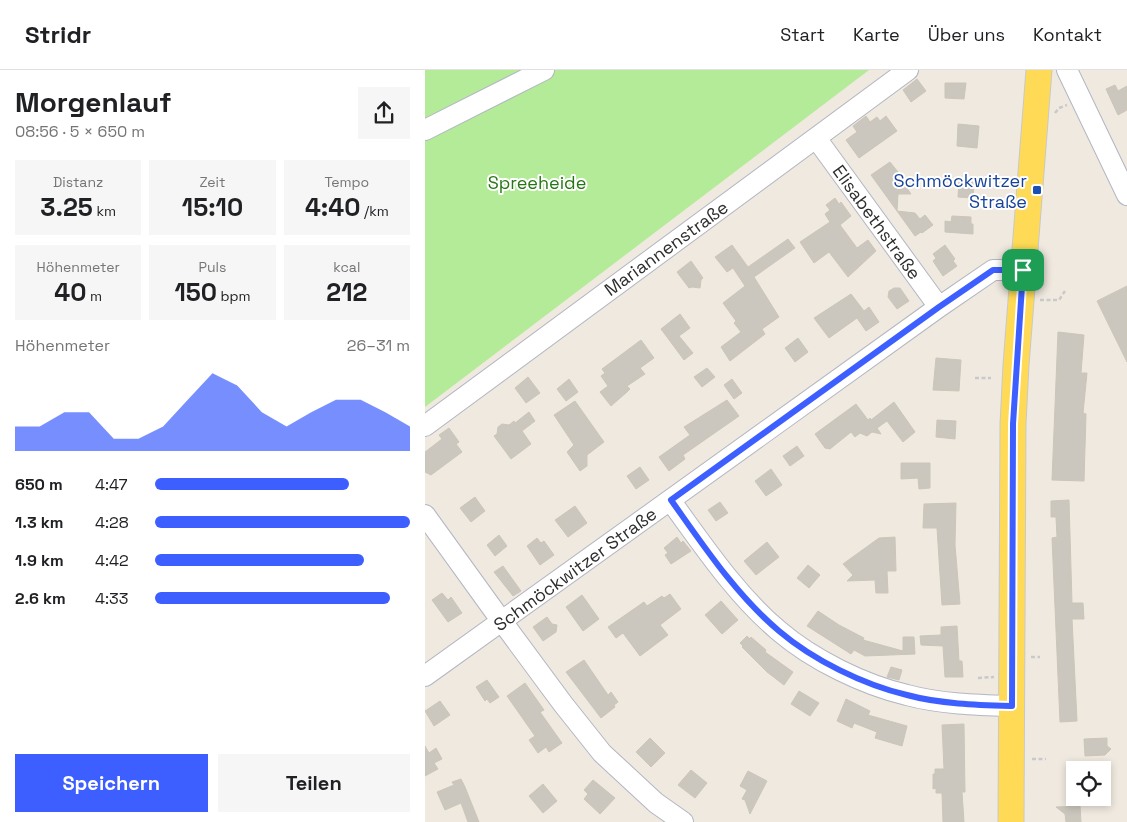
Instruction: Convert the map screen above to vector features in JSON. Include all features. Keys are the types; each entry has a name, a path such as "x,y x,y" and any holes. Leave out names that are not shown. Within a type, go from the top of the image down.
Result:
{"main road":[{"path":"1011,822 1013,424 1039,70"}],"street":[{"path":"425,130 544,70"},
{"name":"Mariannenstraße","path":"425,426 908,70"},
{"path":"1067,70 1127,195"},
{"name":"Elisabethstraße","path":"816,138 939,307"},
{"name":"Schmöckwitzer Straße","path":"425,676 506,628 671,500 993,270 1023,270"},
{"path":"671,500 705,548 757,610 780,632 825,661 871,683 907,695 952,702 1012,706"},
{"path":"425,514 506,628 602,753 656,804 683,822"}],"path":[{"path":"1039,300 1059,300 1065,291"},
{"path":"975,378 991,378"},
{"path":"1029,657 1040,657"},
{"path":"978,678 997,677"},
{"path":"1032,760 1045,759"}],"green space":[{"name":"Spreeheide","path":"425,70 869,70 425,407"}],"building":[{"path":"917,79 926,91 911,102 903,90"},
{"path":"945,83 966,83 964,99 945,98"},
{"path":"1115,85 1118,91 1127,86 1127,110 1118,115 1106,89"},
{"path":"866,116 870,122 877,117 880,121 886,116 897,131 859,158 846,140 857,132 853,126"},
{"path":"958,124 979,126 977,148 957,146"},
{"path":"890,162 911,194 898,194 897,211 915,213 920,219 925,215 933,225 915,236 871,175"},
{"path":"959,182 974,182 973,198 958,197"},
{"path":"835,198 839,204 841,202 851,216 840,225 857,248 868,240 876,251 848,277 829,252 814,263 800,242 830,222 825,214 830,210 826,205"},
{"path":"952,216 971,217 973,234 945,232 945,221 951,222"},
{"path":"788,239 795,248 754,277 779,317 762,329 765,334 730,361 721,347 741,332 734,323 736,321 723,303 745,286 733,268 727,272 715,257 732,245 748,267"},
{"path":"945,245 955,259 953,261 957,266 943,276 933,261 936,258 933,254"},
{"path":"691,261 703,278 700,288 689,288 677,272"},
{"path":"1127,286 1127,362 1097,301"},
{"path":"894,288 900,288 909,301 897,309 888,297 889,291"},
{"path":"851,294 864,311 869,307 879,322 866,331 857,318 829,338 814,318"},
{"path":"680,314 690,328 679,336 693,353 684,360 661,329"},
{"path":"1058,332 1084,335 1081,373 1087,373 1083,413 1086,414 1084,481 1052,480"},
{"path":"798,338 808,352 795,362 785,348"},
{"path":"641,340 654,358 640,368 645,374 627,386 630,389 611,406 600,392 608,386 601,376 605,373 602,369"},
{"path":"936,358 961,360 959,391 933,390"},
{"path":"707,368 715,377 702,387 694,377"},
{"path":"528,377 540,393 526,403 515,388"},
{"path":"569,379 578,392 566,401 557,389"},
{"path":"732,379 742,393 734,399 724,385"},
{"path":"727,400 739,416 683,455 685,459 669,471 659,457 690,435 684,427"},
{"path":"575,401 604,442 587,455 587,466 580,471 567,452 574,445 554,415"},
{"path":"894,402 915,432 903,442 887,421 877,428 881,434 872,432 867,436 860,433 855,437 851,432 830,449 825,448 815,434 856,404 868,420 870,418 871,420"},
{"path":"529,412 535,421 522,431 531,444 511,459 494,436 497,434 498,427 502,424 509,425 514,421 515,423"},
{"path":"937,420 956,421 955,439 936,437"},
{"path":"449,428 459,442 456,444 462,452 431,475 425,472 425,452 442,439 439,435"},
{"path":"797,446 804,456 790,466 783,456"},
{"path":"901,463 930,463 930,488 919,489 918,478 901,479"},
{"path":"640,467 649,480 636,489 627,476"},
{"path":"771,469 782,485 766,496 755,481"},
{"path":"475,497 485,511 471,522 460,508"},
{"path":"1069,500 1072,603 1083,603 1084,619 1072,619 1077,721 1060,722 1052,538 1057,537 1056,517 1051,517 1051,501"},
{"path":"720,502 728,513 716,521 708,510"},
{"path":"956,503 955,545 960,604 942,605 937,528 923,528 924,504"},
{"path":"575,506 587,523 568,537 555,520"},
{"path":"499,535 507,546 495,556 487,545"},
{"path":"677,537 691,551 671,564 665,555 668,553 664,548"},
{"path":"895,537 896,571 887,571 888,593 876,593 875,580 847,581 853,575 843,564 879,538"},
{"path":"537,538 541,543 544,541 554,555 540,565 527,546"},
{"path":"767,542 779,557 756,575 744,561"},
{"path":"808,565 820,575 809,588 797,578"},
{"path":"503,566 521,591 513,596 494,572"},
{"path":"442,593 448,600 451,597 462,613 448,622 432,600"},
{"path":"670,594 681,609 660,625 668,635 640,656 623,633 616,638 608,627 644,602 647,606 662,596 664,598"},
{"path":"582,595 599,619 583,631 566,607"},
{"path":"721,601 738,620 722,634 705,615"},
{"path":"818,611 864,638 863,640 903,651 903,637 914,637 915,654 865,656 854,650 851,654 807,626"},
{"path":"547,617 552,624 557,625 556,632 543,641 533,627"},
{"path":"957,626 959,661 962,661 963,677 945,677 943,646 921,645 920,636 941,635 941,627"},
{"path":"747,636 750,639 751,637 766,650 765,652 793,672 784,685 767,672 742,647 740,643"},
{"path":"584,660 608,695 611,692 618,702 614,705 615,707 601,718 566,672"},
{"path":"891,667 902,670 899,680 887,677"},
{"path":"487,680 499,697 490,703 487,699 485,701 476,687"},
{"path":"525,683 544,710 540,712 562,743 549,752 546,747 538,753 529,740 535,736 507,696"},
{"path":"799,691 819,703 810,716 791,704"},
{"path":"846,699 870,711 868,715 907,726 902,746 875,738 877,732 854,723 852,728 837,721"},
{"path":"440,701 450,715 434,726 425,711"},
{"path":"964,724 965,792 962,792 964,822 943,822 942,793 936,793 936,788 933,789 935,769 944,769 942,725"},
{"path":"650,738 665,753 651,767 636,752"},
{"path":"1107,738 1107,746 1111,749 1105,755 1085,756 1084,739"},
{"path":"425,746 429,753 436,748 442,759 434,763 438,769 425,776"},
{"path":"691,770 707,783 695,798 678,785"},
{"path":"748,771 767,781 750,814 745,800 742,799 747,790 740,786"},
{"path":"461,779 479,822 468,822 461,803 445,810 437,792 454,785 452,782"},
{"path":"593,780 615,798 600,814 584,799 588,794 584,790"},
{"path":"543,784 557,801 543,813 529,796"},
{"path":"1080,806 1081,822 1066,822 1065,814 1056,807"}],"place":[{"name":"Schmöckwitzer Straße","path":"1037,190"}],"route":[{"path":"993,270 1023,270 1013,424 1012,706 952,702 907,695 843,671 780,632 747,600 705,548 671,500 993,270"}]}
